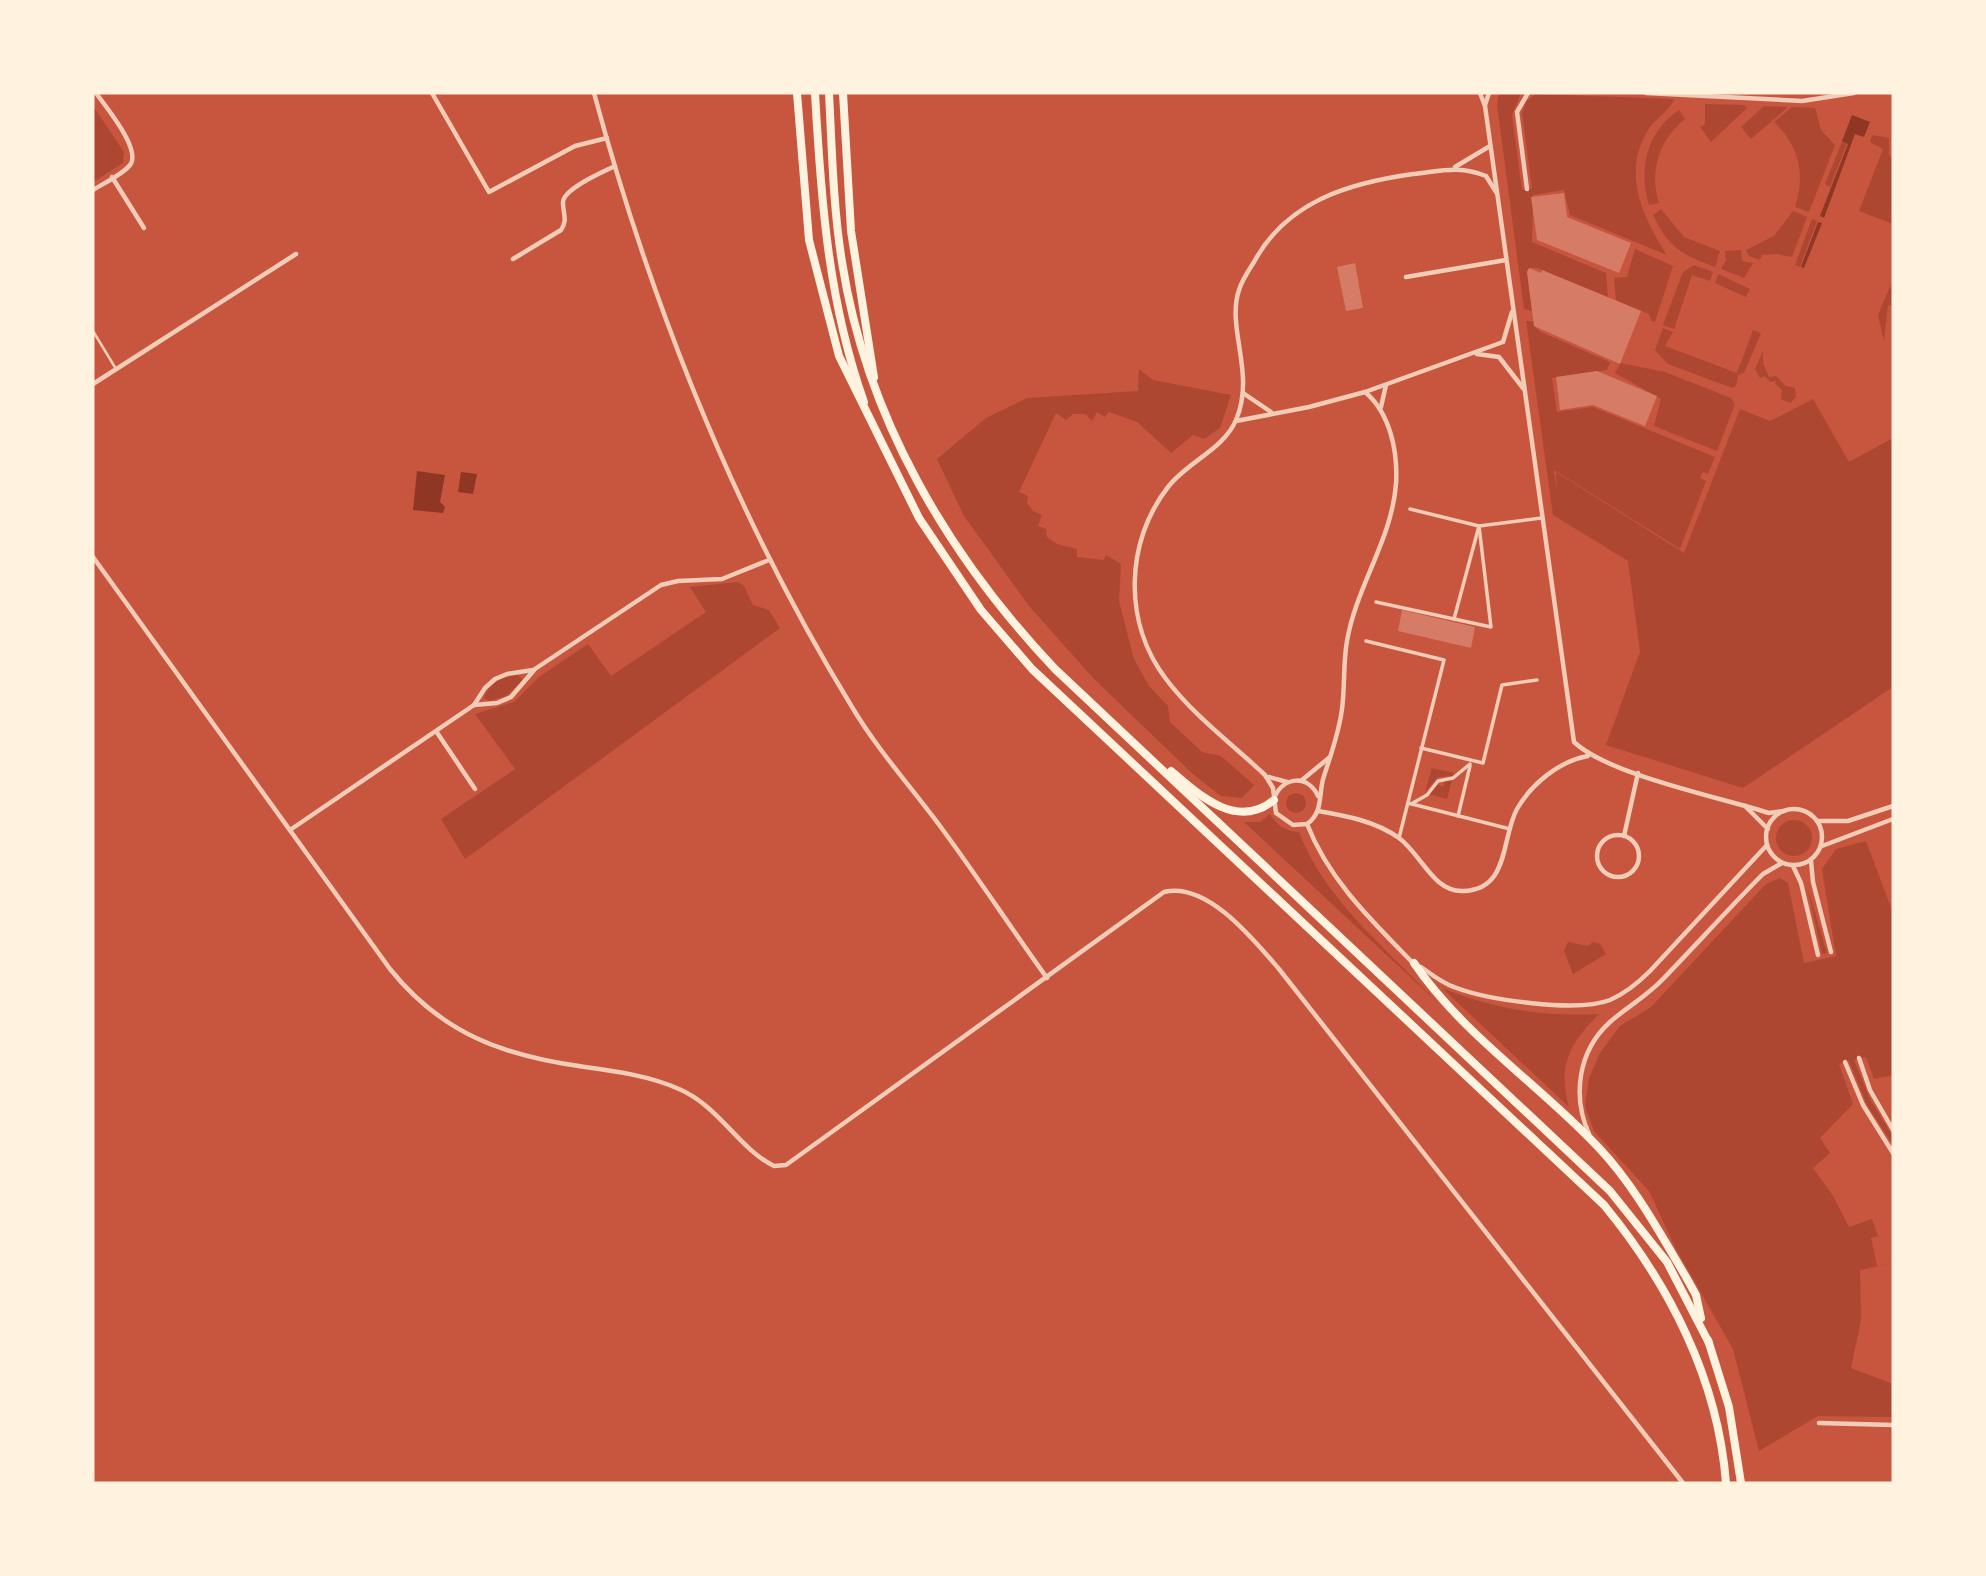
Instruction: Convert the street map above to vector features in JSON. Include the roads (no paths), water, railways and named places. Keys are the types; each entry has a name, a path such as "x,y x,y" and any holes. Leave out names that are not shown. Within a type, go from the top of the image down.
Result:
{"highway":[{"path":"797,93 809,240 839,356 935,544 981,610 1032,668 1604,1206 1631,1238 1668,1299 1703,1374 1716,1422 1726,1483"},
{"path":"815,93 822,214 831,283 861,392 875,431"},
{"path":"829,93 842,262 859,340 909,466 967,564 1031,644 1104,716 1611,1191 1667,1262 1709,1343"},
{"path":"843,93 851,231 874,365 874,383"},
{"path":"1104,716 1198,794 1218,806 1250,812 1275,798"},
{"path":"1414,963 1421,976 1460,1017 1598,1147 1621,1175 1686,1277 1698,1302 1730,1407 1741,1483"}],"street":[{"path":"93,190 131,164 133,150 96,93"},
{"path":"432,93 489,192 575,146 607,138"},
{"path":"594,93 657,298 691,387 769,561 853,709 1047,978"},
{"path":"1480,93 1485,106 1574,742 1588,755 1637,773 1769,813 1802,810 1817,821 1821,828 1821,846 1811,861 1812,880 1831,952"},
{"path":"1485,106 1489,93"},
{"path":"1527,189 1517,113 1528,93"},
{"path":"1646,93 1808,101 1854,93"},
{"path":"1307,824 1286,823 1276,813 1275,798 1265,775 1166,679 1145,642 1135,592 1135,560 1146,525 1159,501 1179,474 1224,438 1236,421 1242,393 1244,360 1235,311 1239,289 1261,248 1289,216 1308,203 1368,180 1455,167 1490,146"},
{"path":"513,259 561,230 565,219 562,203 569,191 615,166"},
{"path":"1455,167 1486,176 1496,192"},
{"path":"112,177 144,228"},
{"path":"93,384 296,254"},
{"path":"1406,277 1506,260"},
{"path":"1236,421 1309,407 1365,392 1475,354 1503,342 1513,309"},
{"path":"1475,354 1499,357 1523,388"},
{"path":"1307,824 1318,811 1319,799 1334,754 1354,610 1388,523 1396,486 1394,453 1381,407 1387,385"},
{"path":"1365,392 1381,407"},
{"path":"1242,393 1272,413"},
{"path":"1410,509 1479,526 1541,518"},
{"path":"1376,602 1492,627 1479,526"},
{"path":"1454,619 1479,526"},
{"path":"93,557 390,969 427,1010 453,1026 520,1056 601,1069 681,1090 718,1115 774,1166 786,1165 1164,892 1179,888 1192,891 1223,912 1254,940 1279,969 1683,1483"},
{"path":"474,705 497,703 511,697 535,669 661,585 689,579 722,579 769,561"},
{"path":"1366,641 1444,660 1399,838"},
{"path":"290,830 474,705 483,690 495,679 535,669"},
{"path":"1421,748 1483,763 1502,685 1537,680"},
{"path":"436,731 475,789"},
{"path":"1265,775 1287,782 1301,780 1320,768 1334,754"},
{"path":"1318,811 1374,824 1399,838 1437,882 1451,891 1466,892 1480,887 1495,876 1503,863 1517,810 1535,788 1562,763 1588,755"},
{"path":"1409,804 1426,795 1438,781 1453,778 1471,762"},
{"path":"1458,816 1471,762"},
{"path":"1624,835 1637,773"},
{"path":"1301,780 1311,785 1319,799"},
{"path":"1275,798 1287,782"},
{"path":"1409,804 1510,829"},
{"path":"1745,805 1768,829"},
{"path":"1817,821 1848,821 1893,806"},
{"path":"1307,824 1318,852 1337,882 1414,963 1453,987 1482,994 1561,1005 1608,1001 1633,987 1767,845 1768,829 1784,811"},
{"path":"1821,846 1893,819"},
{"path":"1624,835 1639,850 1637,865 1628,876 1606,875 1597,864 1597,850 1604,839 1624,835"},
{"path":"1767,845 1782,863 1793,866 1811,861"},
{"path":"1598,1147 1585,1125 1579,1097 1581,1070 1594,1041 1612,1020 1660,982 1763,874 1782,863"},
{"path":"1793,866 1802,886 1818,955"},
{"path":"1859,1058 1870,1090 1893,1129"},
{"path":"1845,1062 1863,1105 1893,1153"},
{"path":"1819,1423 1893,1425"}],"lane":[{"path":"93,331 116,369"}]}
